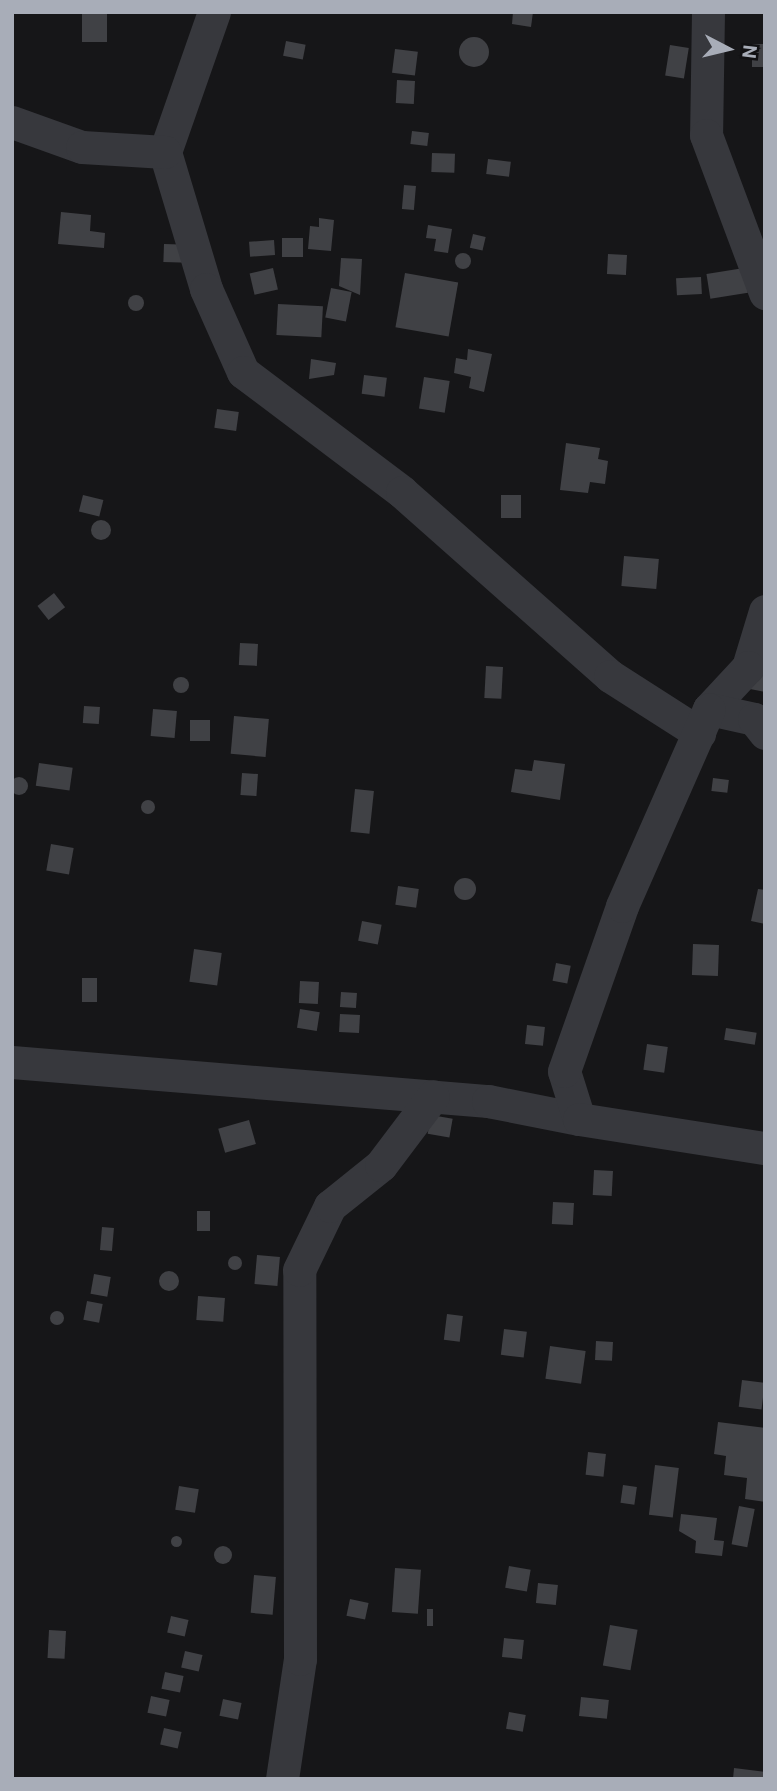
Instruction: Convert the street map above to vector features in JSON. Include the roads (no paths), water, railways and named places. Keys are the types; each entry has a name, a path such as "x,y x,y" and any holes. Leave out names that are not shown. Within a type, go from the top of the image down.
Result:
{"street":[{"path":"214,12 165,152 206,289 243,372 402,492 610,676 704,721 754,719 765,733"},
{"path":"708,12 706,135 765,293"},
{"path":"12,122 82,147 165,152"},
{"path":"579,1119 564,1071 622,906 704,721 748,667 765,611"},
{"path":"12,1062 433,1096 765,1148"},
{"path":"282,1779 300,1659 299,1270 330,1206 381,1165 433,1096"}]}
